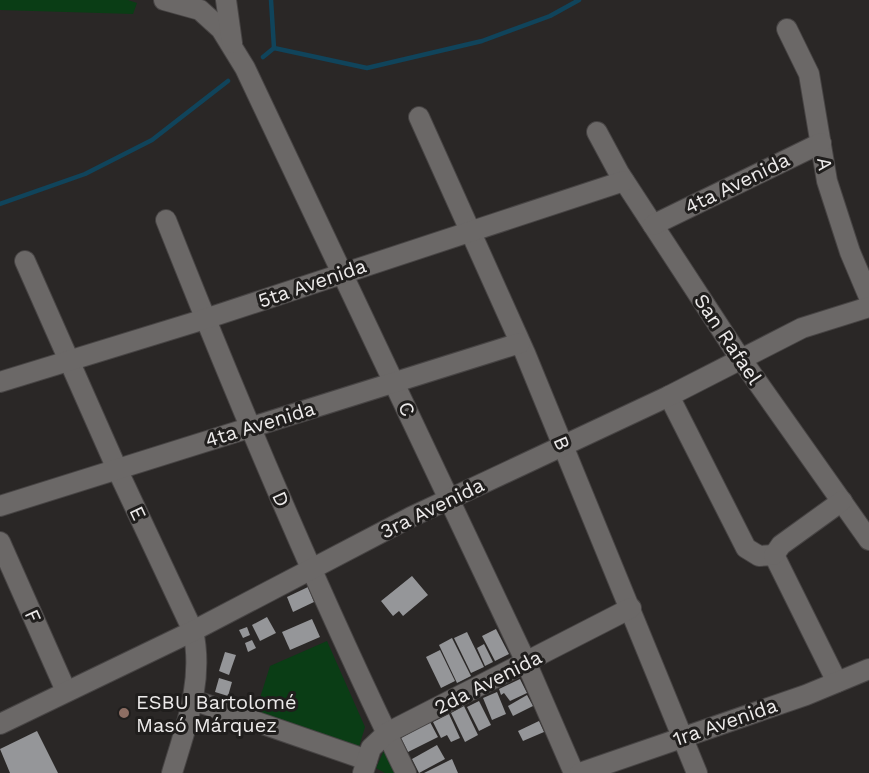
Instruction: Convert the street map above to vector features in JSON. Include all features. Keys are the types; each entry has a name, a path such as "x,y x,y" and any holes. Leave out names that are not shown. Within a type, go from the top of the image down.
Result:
{"street":[{"name":"C","path":"164,0 200,10 221,29 245,68 344,273 448,500 526,662 574,773"},
{"path":"226,0 233,48"},
{"name":"A","path":"787,29 809,74 827,181 850,252 869,297"},
{"name":"B","path":"419,117 563,444 697,773"},
{"name":"San Rafael","path":"597,132 624,181 740,358 869,540"},
{"name":"4ta Avenida","path":"653,225 821,142"},
{"name":"5ta Avenida","path":"0,382 205,319 624,181"},
{"name":"D","path":"166,220 249,426 312,570 406,773"},
{"name":"E","path":"26,261 117,469 193,631 198,652 193,700 172,773"},
{"name":"3ra Avenida","path":"0,724 193,631 448,500 669,396 802,328 869,307"},
{"name":"4ta Avenida","path":"0,506 249,426 520,343"},
{"path":"669,396 746,548 759,556 774,555"},
{"path":"774,555 781,545 842,501"},
{"name":"F","path":"0,542 66,691"},
{"path":"774,555 837,682"},
{"name":"2da Avenida","path":"366,769 371,748 387,733 631,608"},
{"name":"1ra Avenida","path":"580,773 869,669"},
{"path":"193,700 366,769"}],"green space":[{"path":"0,0 128,0 137,3 133,14 0,10"},
{"path":"327,641 365,727 358,750 254,717 270,666"},
{"path":"386,746 400,773 385,773 376,768"}],"building":[{"path":"412,576 428,595 403,616 399,611 393,616 381,601"},
{"path":"308,587 314,602 293,612 287,597"},
{"path":"267,617 276,633 260,641 252,625"},
{"path":"312,619 320,637 290,650 282,632"},
{"path":"247,627 250,635 243,638 239,630"},
{"path":"496,629 509,654 495,661 482,636"},
{"path":"467,632 484,667 471,673 454,638"},
{"path":"452,638 471,676 457,683 439,645"},
{"path":"252,640 256,648 248,652 245,643"},
{"path":"484,644 493,662 485,666 477,648"},
{"path":"440,650 455,681 441,688 426,657"},
{"path":"225,652 236,655 229,675 219,671"},
{"path":"219,678 232,682 228,696 215,692"},
{"path":"520,679 527,693 510,701 504,693 501,695 499,689"},
{"path":"497,692 506,714 492,720 483,698"},
{"path":"527,695 533,706 513,716 508,706"},
{"path":"245,698 255,701 252,711 242,708"},
{"path":"479,701 491,725 479,731 467,707"},
{"path":"464,706 478,735 465,742 451,713"},
{"path":"449,714 460,738 451,742 447,735 441,738 433,722"},
{"path":"539,721 544,732 523,741 518,731"},
{"path":"430,722 438,737 408,752 401,738"},
{"path":"37,731 58,773 10,773 0,749"},
{"path":"437,745 445,759 419,773 412,759"},
{"path":"452,759 458,773 424,773"}],"waterway":[{"path":"263,57 274,48 271,0"},
{"path":"274,48 367,68 482,41 550,16 579,0"},
{"path":"0,204 85,174 152,140 228,81"}],"place":[{"name":"ESBU Bartolomé Masó Márquez","path":"124,713"}]}
